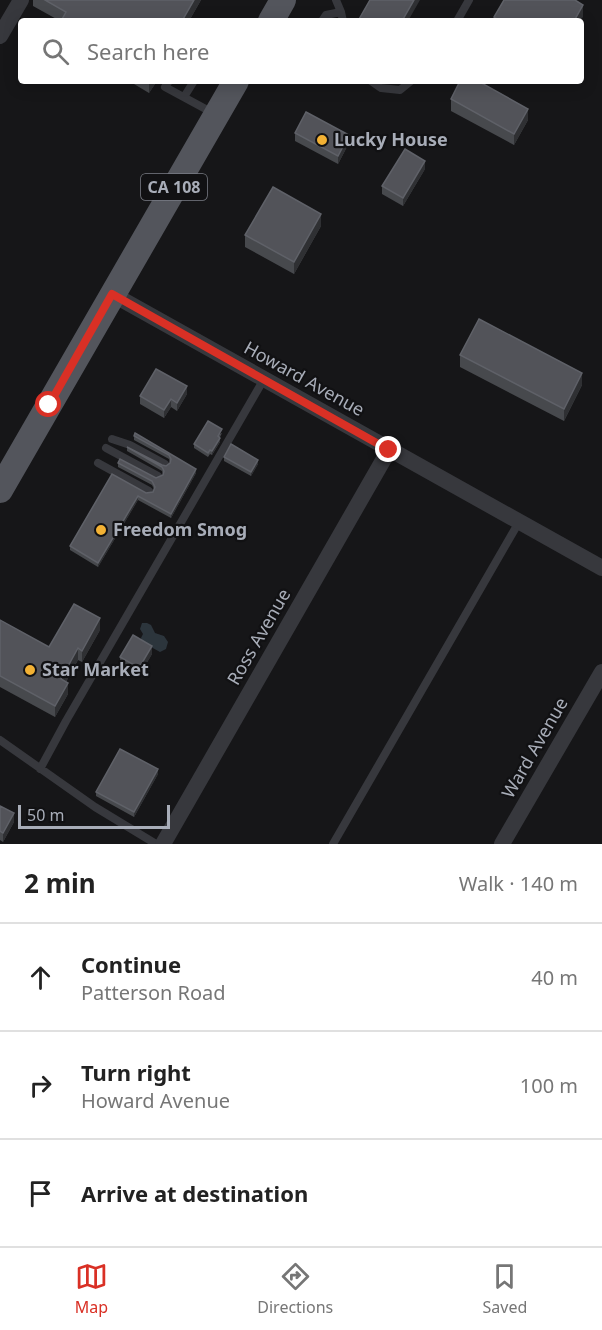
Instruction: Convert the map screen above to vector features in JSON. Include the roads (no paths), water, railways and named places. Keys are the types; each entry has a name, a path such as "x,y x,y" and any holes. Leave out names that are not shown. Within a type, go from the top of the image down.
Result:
{"main road":[{"path":"273,18 283,0"},
{"name":"CA 108","path":"0,490 234,84"}],"street":[{"path":"0,36 21,0"},
{"name":"Howard Avenue","path":"112,294 602,568"},
{"name":"Ross Avenue","path":"163,844 389,450"},
{"name":"Ward Avenue","path":"502,844 602,672"}],"lane":[{"path":"324,18 326,15 342,16 336,0"},
{"path":"459,18 469,0"},
{"path":"167,84 165,87 216,115"},
{"path":"184,97 192,84"},
{"path":"375,84 381,88 400,90 407,84"},
{"path":"40,769 66,720 264,379"},
{"path":"112,439 130,445 165,465"},
{"path":"106,448 158,476"},
{"path":"98,462 149,491"},
{"path":"333,844 519,522"},
{"path":"0,740 95,807 156,844"}],"place":[{"name":"Lucky House","path":"322,140"},
{"name":"Freedom Smog","path":"101,530"},
{"name":"Star Market","path":"30,670"}]}
